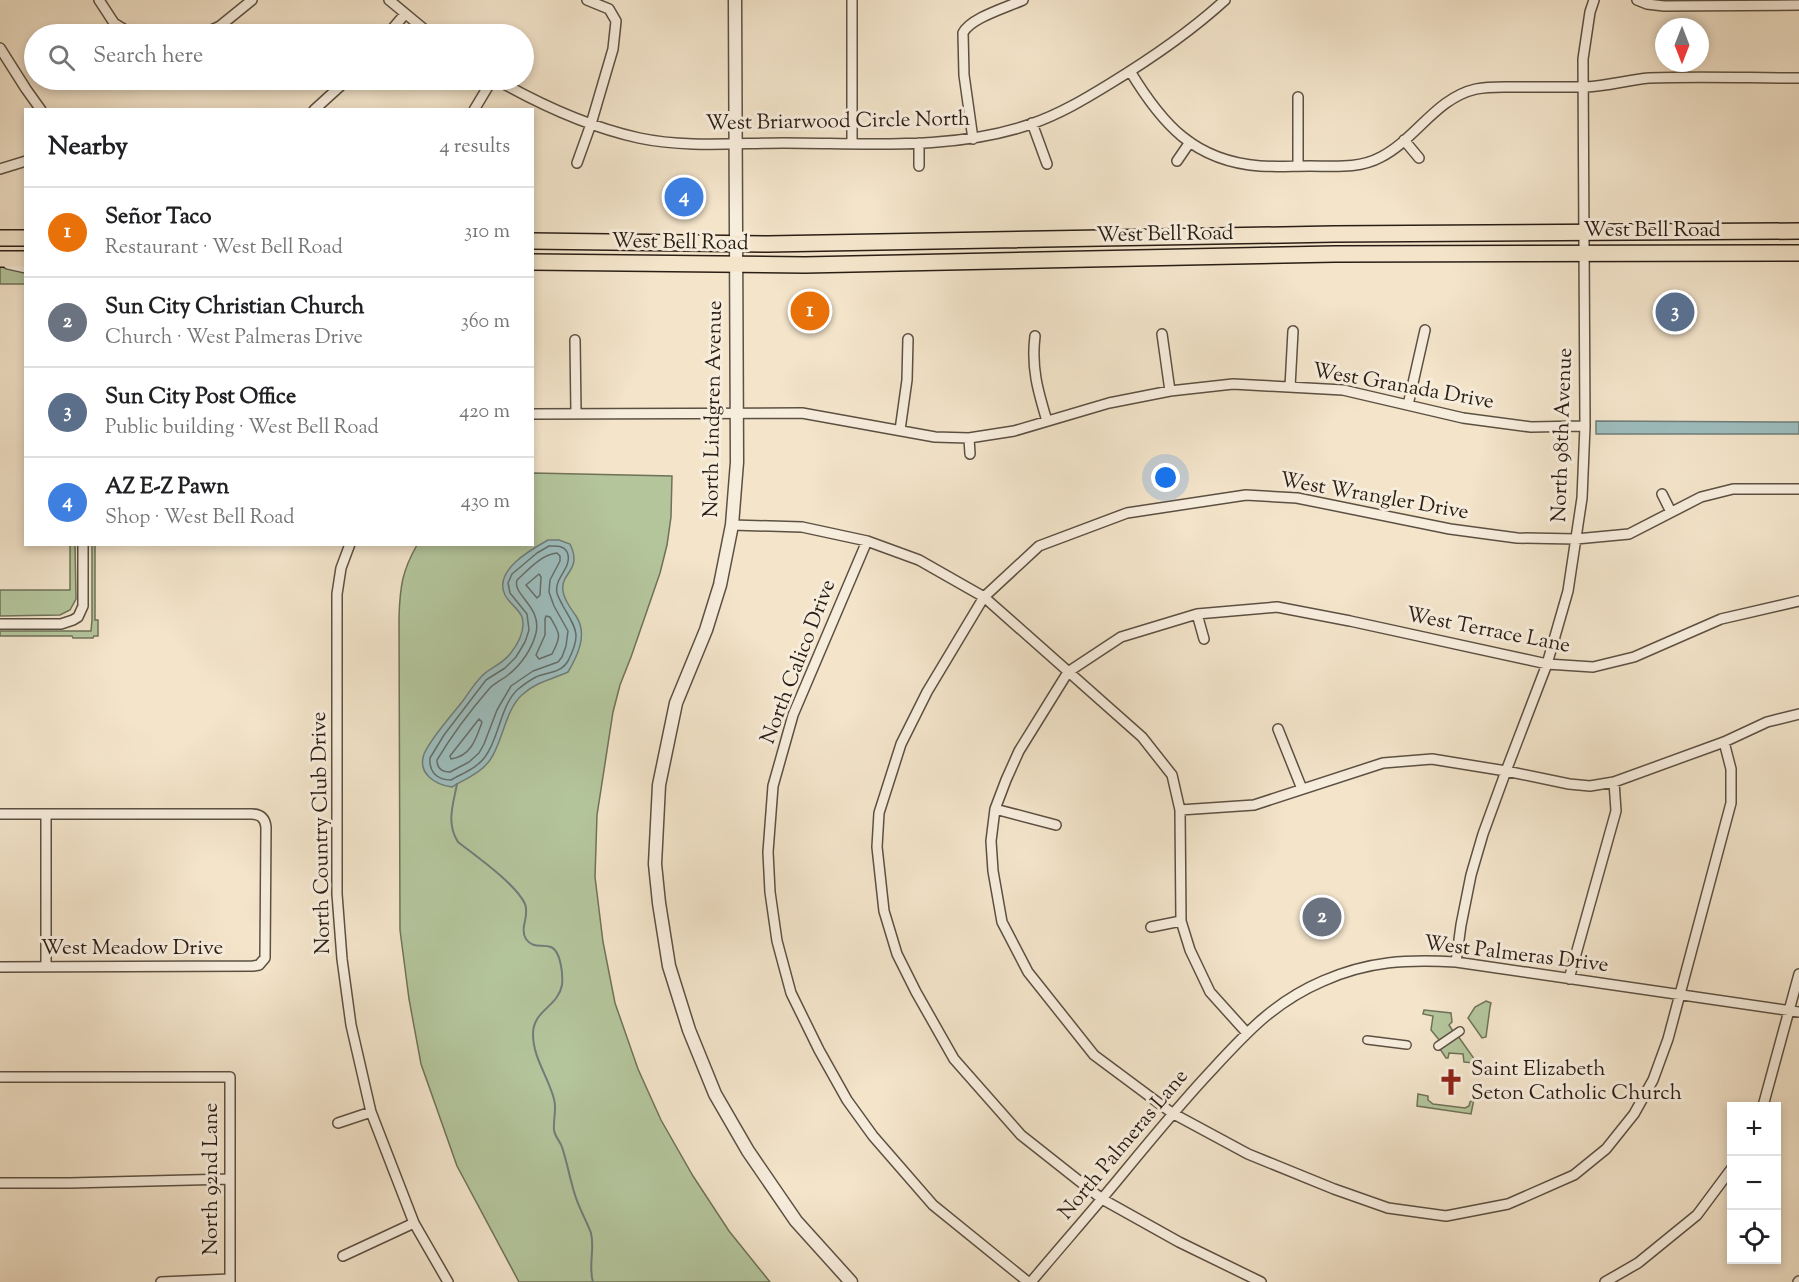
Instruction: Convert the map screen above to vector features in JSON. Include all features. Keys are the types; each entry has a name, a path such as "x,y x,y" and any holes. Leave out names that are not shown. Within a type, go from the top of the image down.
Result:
{"main road":[{"name":"West Bell Road","path":"534,241 736,244 1334,234 1799,231"},
{"path":"0,238 24,238"},
{"name":"West Bell Road","path":"534,262 805,265 1196,256 1584,252 1799,253"},
{"path":"0,261 24,259"}],"street":[{"path":"99,0 116,24"},
{"path":"222,24 252,0"},
{"path":"389,0 418,24"},
{"path":"577,164 613,49 616,21 609,9 587,0"},
{"name":"North Lindgren Avenue","path":"735,0 736,477 732,525 724,570 711,615 676,703 659,785 655,864 669,966 689,1030 715,1094 748,1151 796,1221 851,1282"},
{"path":"852,0 852,143"},
{"path":"973,139 964,75 963,33 974,21 1023,0"},
{"name":"West Briarwood Circle North","path":"516,90 591,124 658,141 680,143 918,143 973,139 1032,123 1074,105 1183,35 1225,0"},
{"name":"North 98th Avenue","path":"1456,962 1471,875 1483,834 1547,664 1568,591 1582,498 1585,426 1583,59 1594,0"},
{"path":"1637,0 1664,6 1750,3 1799,5"},
{"path":"396,24 405,14"},
{"path":"0,48 24,86"},
{"path":"1130,71 1155,111 1190,142 1217,156 1238,163 1260,166 1365,164 1383,156 1441,107 1466,92 1493,87 1583,87 1646,79 1799,78"},
{"path":"27,90 40,108"},
{"path":"317,108 337,90"},
{"path":"475,108 486,90"},
{"path":"1298,97 1298,166"},
{"path":"1032,123 1047,164"},
{"path":"1404,140 1419,158"},
{"path":"1177,161 1190,142"},
{"path":"918,143 919,166"},
{"path":"0,169 24,162"},
{"path":"0,261 24,267"},
{"path":"1408,405 1425,330"},
{"path":"1290,387 1293,331"},
{"path":"1162,334 1170,391"},
{"path":"1035,336 1034,367 1047,421"},
{"path":"900,430 907,380 908,339"},
{"path":"575,340 576,413"},
{"name":"West Granada Drive","path":"534,414 802,413 934,437 969,438 1006,433 1109,403 1170,391 1233,384 1343,390 1463,418 1531,427 1585,426"},
{"path":"969,438 970,454"},
{"name":"West Wrangler Drive","path":"1261,1282 1179,1242 1102,1199 1022,1135 954,1059 897,954 884,911 878,847 879,813 901,744 927,693 984,597 1039,546 1127,513 1246,495 1297,498 1450,530 1517,538 1576,539 1629,534 1701,497 1733,489 1799,489"},
{"path":"1662,494 1671,512"},
{"path":"732,525 802,527 867,541 920,560 984,597 1142,737 1172,774 1180,810 1181,921 1190,950 1210,992 1246,1032"},
{"name":"North Calico Drive","path":"867,541 793,716 773,786 768,852 770,892 777,941 791,993 814,1040 847,1100 873,1136 933,1205 1029,1282"},
{"path":"0,624 61,624 78,617 83,606 83,546"},
{"name":"North Country Club Drive","path":"349,546 341,568 337,594 337,894 342,958 351,1025 372,1112 414,1223 448,1282"},
{"name":"West Terrace Lane","path":"1068,672 1121,637 1197,614 1277,608 1350,621 1547,664 1593,667 1634,657 1721,619 1799,601"},
{"path":"1197,614 1204,639"},
{"path":"1068,672 1019,751 995,809 991,841 993,871 1002,922 1028,972 1094,1055 1172,1113 1248,1154 1334,1189 1388,1208 1446,1216 1508,1204 1574,1175 1606,1149 1635,1114 1653,1080 1668,1039 1731,803 1731,769 1724,742"},
{"path":"1180,810 1254,805 1383,763 1432,759 1590,786 1614,782 1724,742 1767,722 1799,714"},
{"path":"1278,729 1302,789"},
{"path":"1569,979 1616,811 1614,782"},
{"path":"995,809 1056,825"},
{"path":"0,814 46,814 46,967"},
{"name":"West Meadow Drive","path":"0,967 253,966 262,962 266,954 266,826 263,817 251,814 46,814"},
{"path":"1151,927 1181,921"},
{"name":"West Palmeras Drive","path":"1246,1032 1279,1005 1320,982 1342,973 1387,962 1421,960 1456,962 1795,1012"},
{"path":"1764,1102 1795,1012 1799,974"},
{"path":"1438,1046 1460,1031"},
{"name":"North Palmeras Lane","path":"1029,1282 1102,1199 1172,1113 1246,1032"},
{"path":"1367,1040 1407,1045"},
{"name":"North 92nd Lane","path":"0,1077 230,1077 230,1281"},
{"path":"338,1123 372,1112"},
{"path":"1605,1282 1638,1263 1696,1215 1727,1173"},
{"path":"0,1183 70,1184 230,1179"},
{"path":"343,1256 414,1223"},
{"path":"161,1282 230,1281"}],"green space":[{"path":"0,266 24,270 24,284 0,284"},
{"path":"534,473 672,476 671,517 660,573 620,685 613,712 597,815 595,877 603,942 615,1003 638,1069 661,1120 693,1176 729,1231 770,1282 519,1282 457,1166 421,1064 400,930 399,617 400,597 408,563 416,546 534,546"},
{"path":"70,546 75,546 76,599 70,610 60,615 0,616 0,590 70,590"},
{"path":"92,546 95,546 95,620 98,620 98,636 73,638 72,636 0,636 0,631 91,631"},
{"path":"1486,1001 1491,1003 1486,1037 1482,1038 1468,1018 1475,1007"},
{"path":"1424,1010 1451,1013 1452,1022 1449,1025 1453,1031 1440,1041 1431,1030 1433,1016 1423,1014"},
{"path":"1458,1036 1475,1060 1474,1063 1464,1062 1463,1054 1449,1053 1446,1058 1440,1049"},
{"path":"1418,1094 1428,1096 1428,1100 1433,1104 1465,1108 1474,1099 1471,1114 1417,1106"}],"water":[{"path":"1596,421 1799,422 1799,434 1596,434"},
{"path":"548,540 559,540 570,544 573,553 573,566 565,579 563,591 566,601 580,623 581,637 575,659 568,672 533,686 517,700 494,753 482,769 452,787 440,784 426,773 423,767 424,754 436,734 478,680 506,658 518,642 523,627 522,617 505,595 504,578 523,555"}],"waterway":[{"path":"457,784 451,821 458,842 495,871 520,896 526,908 524,931 526,939 534,945 551,947 559,958 562,970 560,992 537,1019 533,1034 538,1059 554,1099 555,1132 562,1147 577,1200 591,1233 593,1282"}],"place":[{"name":"AZ E-Z Pawn","path":"684,197"},
{"name":"Señor Taco","path":"810,311"},
{"name":"Sun City Post Office","path":"1675,312"},
{"name":"Sun City Christian Church","path":"1322,917"},
{"name":"Saint Elizabeth Seton Catholic Church","path":"1451,1082"}]}
